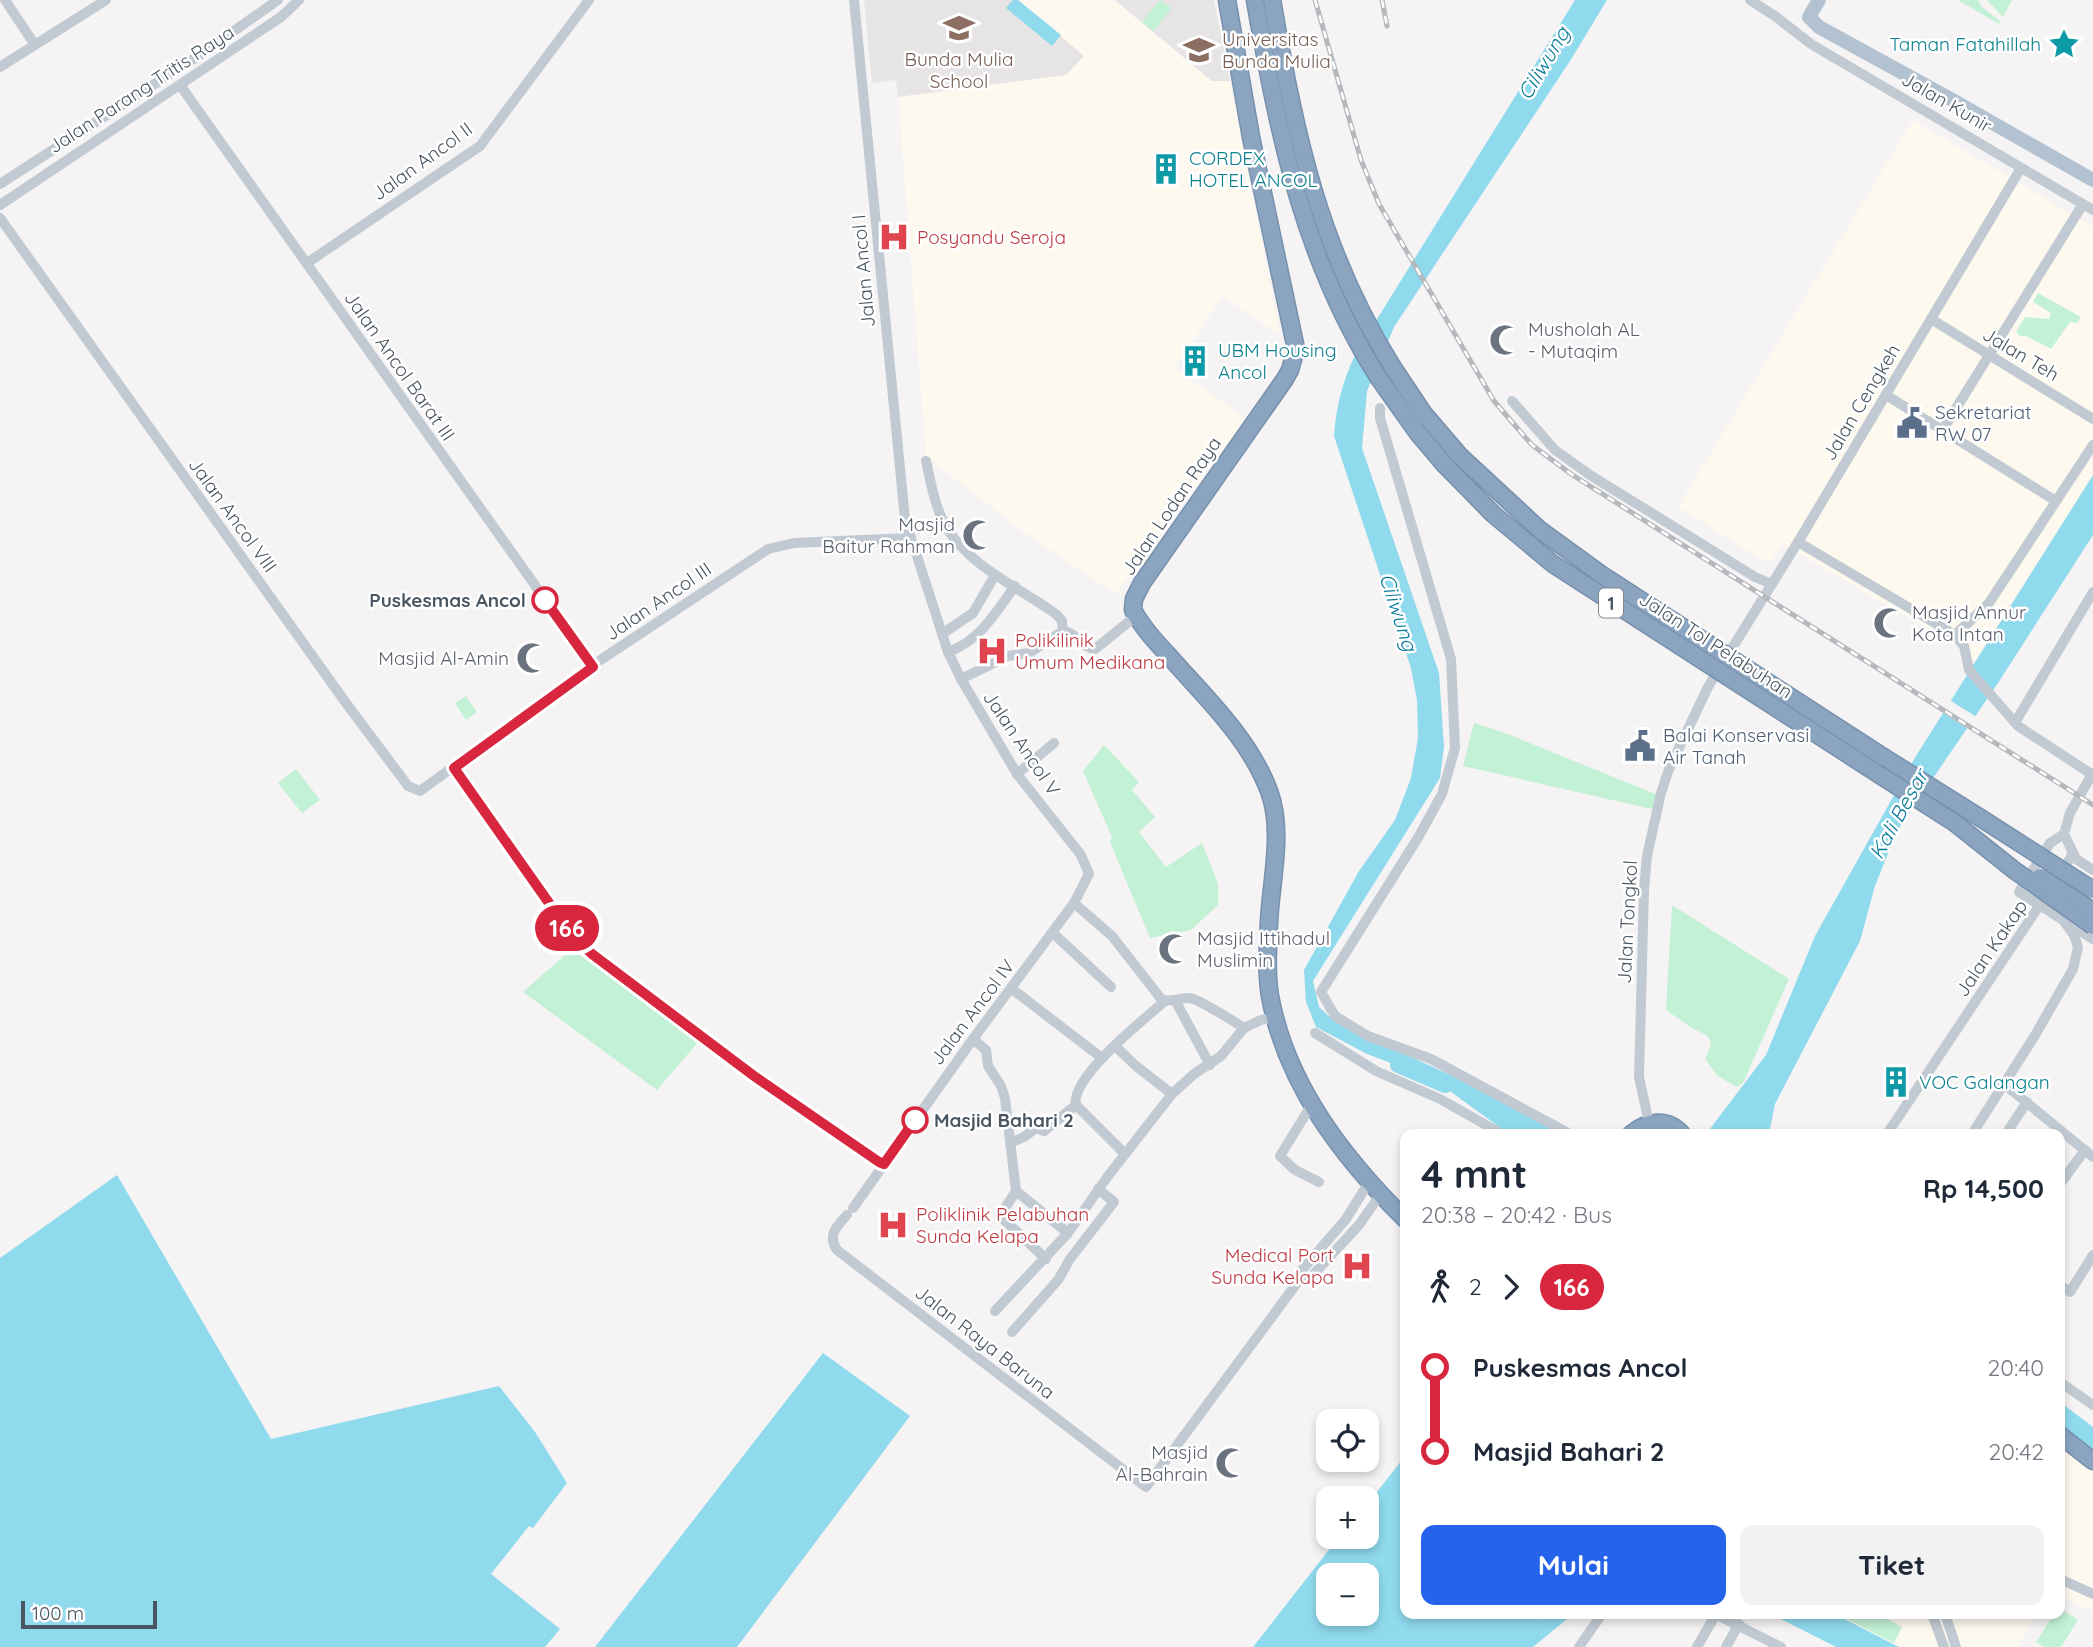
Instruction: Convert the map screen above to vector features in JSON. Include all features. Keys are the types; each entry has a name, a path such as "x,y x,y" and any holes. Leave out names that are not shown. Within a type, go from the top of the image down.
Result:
{"highway":[{"name":"Jalan Lodan Raya","path":"1136,616 1133,606 1142,583 1285,379 1296,349 1251,137 1227,0"},
{"name":"Jalan Tol Pelabuhan","path":"1255,0 1282,144 1311,241 1331,293 1354,340 1378,377 1444,464 1493,514 1553,564 2093,911"},
{"name":"Jalan Tol Pelabuhan","path":"1272,0 1302,151 1319,213 1343,277 1356,305 1392,366 1424,414 1460,456 1540,530 1602,575 2093,890"},
{"path":"1136,616 1250,751 1270,793 1276,827 1267,960 1275,1017 1289,1057 1332,1137 1380,1195 1400,1214"},
{"path":"1955,824 2093,926"},
{"path":"1639,1129 1649,1123 1667,1124 1676,1129"},
{"path":"2065,1440 2093,1461"}],"main road":[{"name":"Jalan Kunir","path":"1819,0 1809,18 1812,21 2093,180"}],"street":[{"path":"5,0 35,45"},
{"path":"0,67 106,0"},
{"path":"0,184 212,47 278,0"},
{"name":"Jalan Parang Tritis Raya","path":"0,205 281,17 299,0"},
{"name":"Jalan Ancol II","path":"307,263 480,146 589,0"},
{"name":"Jalan Ancol I","path":"854,0 903,504 910,538"},
{"name":"Jalan Kunir","path":"1750,0 1811,44 2090,207"},
{"name":"Jalan Kunir","path":"1758,0 1818,43 2090,207"},
{"name":"Jalan Ancol Barat III","path":"180,85 593,667"},
{"name":"Jalan Cengkeh","path":"1772,584 2021,168"},
{"path":"1942,431 1989,356 2090,207"},
{"name":"Jalan Ancol VIII","path":"0,218 408,786 420,791 454,768"},
{"name":"Jalan Teh","path":"1931,319 2093,419"},
{"path":"1886,395 2056,501"},
{"path":"1512,401 1555,450 1755,577 1772,584"},
{"path":"1380,408 1380,418 1451,659 1455,748 1442,794 1419,836 1321,992 1335,1016 1368,1036 1431,1059 1561,1129"},
{"path":"1955,635 1989,603 2093,445"},
{"path":"926,461 938,510 947,530 995,575 1057,615 1062,621 1063,631"},
{"name":"Jalan Ancol V","path":"910,538 948,652 961,680 1017,774 1085,861 1089,874 1086,880"},
{"name":"Jalan Ancol III","path":"454,768 593,667 768,549 794,543 910,538"},
{"path":"1798,542 1955,635 1964,646 1969,670 2022,730 2093,774 2070,813 2064,834 2080,864 2093,870"},
{"path":"942,635 973,612 995,575"},
{"name":"Jalan Tongkol","path":"1649,1123 1639,1077 1642,944 1647,856 1661,793 1685,730 1708,687 1772,584"},
{"path":"948,652 966,645 981,632 1015,586"},
{"path":"2016,721 2093,592"},
{"path":"961,680 1009,656 1029,653 1063,631 1069,632 1088,648 1095,649 1136,616"},
{"path":"1017,774 1054,743"},
{"path":"454,768 568,930 592,954 754,1076 884,1164"},
{"path":"2064,834 2050,843 2019,892 2093,939"},
{"name":"Jalan Kakap","path":"1890,1129 2073,853"},
{"path":"2056,914 2080,864"},
{"name":"Jalan Ancol IV","path":"884,1164 1053,933 1086,880"},
{"path":"1074,903 1112,936 1170,1001 1210,1065"},
{"path":"1975,1129 2073,969 2078,947 2074,935 2056,914"},
{"path":"1053,933 1111,987"},
{"path":"1012,989 1102,1058"},
{"path":"1125,1154 1076,1105 1076,1091 1102,1058 1170,1001 1191,998 1200,1001 1244,1028"},
{"path":"995,1311 1068,1233 1098,1189 1172,1094 1194,1074 1221,1056 1244,1028 1275,1017"},
{"path":"1315,1033 1376,1071 1440,1099 1493,1129"},
{"path":"973,1039 986,1051 988,1066 1005,1098 1016,1191 1000,1216 1046,1259"},
{"path":"1115,1046 1172,1094"},
{"path":"2004,1084 2059,1129"},
{"path":"2009,1129 2027,1102"},
{"path":"1312,1104 1280,1156 1295,1170 1319,1182"},
{"path":"1010,1143 1036,1128 1044,1131 1076,1105"},
{"path":"2065,1134 2089,1154 2065,1179"},
{"name":"Jalan Raya Baruna","path":"884,1164 836,1227 832,1244 1146,1486 1300,1279"},
{"path":"1369,1182 1346,1219 1302,1270 1300,1279 1310,1278 1359,1224 1380,1195"},
{"path":"1013,1332 1058,1280 1070,1259 1114,1202 1098,1189"},
{"path":"1016,1191 1068,1233"},
{"path":"2065,1288 2093,1255"},
{"path":"2065,1385 2093,1405"},
{"path":"2065,1581 2093,1594"},
{"path":"1585,1645 1599,1619"},
{"path":"1697,1647 1713,1619"},
{"path":"1728,1619 1782,1647"},
{"path":"1934,1619 1944,1647"},
{"path":"1947,1619 1956,1647"},
{"path":"1726,1647 1739,1624"}],"shaded area":[{"path":"864,0 1114,0 1212,81 1230,81 1280,335 1222,296 1175,368 1246,419 1116,594 1025,533 926,456 897,80 872,83"},
{"name":"Bunda Mulia School","path":"864,0 1018,0 1084,56 1066,75 898,97 896,80 872,83"},
{"name":"Universitas Bunda Mulia","path":"1115,0 1214,0 1230,81 1212,81"},
{"path":"1913,120 2093,227 2093,475 1973,663 1961,648 1782,544 1769,564 1678,507"},
{"path":"2065,1432 2093,1452 2093,1611 2065,1599"},
{"path":"1845,1619 2035,1619 2017,1647 1899,1647"}],"green space":[{"path":"1160,0 1172,8 1154,31 1142,22"},
{"path":"1958,0 1978,0 1982,7 2000,21 1999,24"},
{"path":"1987,0 2012,0 2003,17"},
{"path":"2038,293 2081,317 2077,323 2070,322 2051,349 2016,332 2025,317 2049,319 2051,313 2033,302"},
{"path":"466,696 477,712 466,720 455,703"},
{"path":"1474,723 1658,795 1652,809 1463,766"},
{"path":"1104,745 1139,782 1132,790 1155,817 1139,832 1166,867 1202,843 1218,884 1218,905 1191,930 1150,938 1110,842 1112,837 1083,771"},
{"path":"296,769 320,800 302,813 278,783"},
{"path":"1672,905 1789,979 1743,1083 1736,1087 1717,1075 1705,1059 1711,1045 1708,1036 1666,1010"},
{"path":"572,949 699,1041 657,1090 523,992"},
{"path":"2065,1611 2078,1620 2061,1647 2044,1647 2036,1642 2051,1619 2065,1619"},
{"path":"1847,1619 1887,1619 1902,1627 1894,1643"}],"water":[{"path":"1013,0 1018,0 1061,35 1052,46 1006,8"},
{"path":"1575,0 1607,0 1570,61 1394,327 1367,391 1362,448 1439,673 1444,746 1440,778 1313,981 1319,1007 1335,1022 1483,1090 1550,1129 1502,1129 1425,1076 1367,1054 1316,1027 1306,1002 1304,970 1359,871 1395,820 1411,778 1418,738 1417,700 1411,668 1334,436 1341,393 1356,353"},
{"name":"Kali Besar","path":"2093,475 2093,535 1998,683 1897,831 1875,886 1860,941 1775,1104 1770,1129 1710,1129 1766,1055 1815,936 1916,756"},
{"path":"117,1175 271,1439 499,1386 535,1432 567,1483 533,1528 529,1526 491,1574 560,1629 545,1647 0,1647 0,1258"},
{"path":"823,1353 910,1416 737,1647 595,1647"},
{"path":"2065,1406 2093,1427 2093,1451 2065,1430"},
{"path":"1400,1462 1400,1619 1567,1619 1533,1647 1253,1647 1316,1566 1316,1626 1379,1626 1379,1563 1319,1563 1330,1549 1379,1549 1379,1489"},
{"path":"1781,1619 1845,1619 1899,1647 1836,1647"}],"pier":[{"path":"1948,699 1978,718 1970,730 1940,711"}],"waterway":[{"name":"Ciliwung","path":"1398,1065 1445,1085"}],"railway":[{"path":"1315,0 1361,160 1379,204 1494,401 1532,445 1571,474 2093,805"},
{"path":"1382,0 1387,26"}],"bus line":[{"name":"166","path":"545,600 593,667 454,768 568,930 592,954 754,1076 879,1162 884,1164 915,1120"}],"place":[{"name":"Bunda Mulia School","path":"959,28"},
{"name":"Taman Fatahillah","path":"2064,44"},
{"name":"Universitas Bunda Mulia","path":"1199,50"},
{"name":"CORDEX HOTEL ANCOL","path":"1166,169"},
{"name":"Posyandu Seroja","path":"894,237"},
{"name":"Musholah AL - Mutaqim","path":"1505,340"},
{"name":"UBM Housing Ancol","path":"1195,361"},
{"name":"Sekretariat RW 07","path":"1912,423"},
{"name":"Masjid Baitur Rahman","path":"978,535"},
{"name":"Puskesmas Ancol","path":"545,600"},
{"name":"Masjid Annur Kota Intan","path":"1889,623"},
{"name":"Polikilinik Umum Medikana","path":"992,651"},
{"name":"Masjid Al-Amin","path":"532,658"},
{"name":"Balai Konservasi Air Tanah","path":"1640,746"},
{"name":"Masjid Ittihadul Muslimin","path":"1174,949"},
{"name":"VOC Galangan","path":"1896,1082"},
{"name":"Masjid Bahari 2","path":"915,1120"},
{"name":"Poliklinik Pelabuhan Sunda Kelapa","path":"893,1225"},
{"name":"Medical Port Sunda Kelapa","path":"1357,1266"},
{"name":"Masjid Al-Bahrain","path":"1231,1463"}]}
